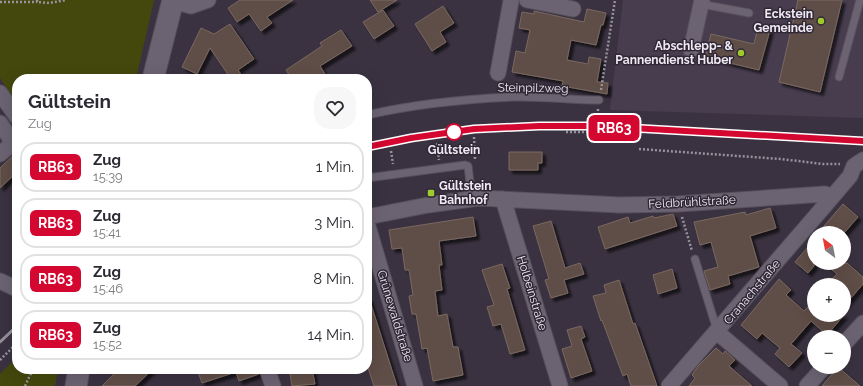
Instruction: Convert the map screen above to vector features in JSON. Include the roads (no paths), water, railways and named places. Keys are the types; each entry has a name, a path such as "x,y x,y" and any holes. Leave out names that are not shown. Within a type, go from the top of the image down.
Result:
{"street":[{"path":"154,74 173,0 191,6 208,0"},
{"path":"498,73 511,0"},
{"path":"527,0 573,9"},
{"path":"691,50 702,2"},
{"path":"0,93 12,109"},
{"path":"0,123 12,141"},
{"path":"0,154 12,144"},
{"path":"832,197 859,163"},
{"name":"Feldbrühlstraße","path":"372,216 409,208 472,199 503,199 620,205 678,204 825,194 832,197"},
{"name":"Cranachstraße","path":"669,386 832,197"},
{"name":"Holbeinstraße","path":"503,199 560,386"},
{"name":"Grünewaldstraße","path":"372,240 415,386"},
{"path":"0,281 12,287"},
{"path":"851,336 863,323"},
{"path":"717,332 780,386"},
{"path":"76,386 78,374"},
{"path":"269,374 273,386"},
{"path":"807,386 818,374"}],"lane":[{"path":"839,77 860,0"},
{"path":"702,2 749,13"},
{"name":"Steinpilzweg","path":"372,114 398,107 465,100 514,97 599,100"},
{"path":"372,177 465,165 468,166 472,199"},
{"path":"695,260 717,332"}],"railway":[{"path":"372,146 436,134 474,129 526,126 597,127 863,141"},
{"path":"0,342 12,331"}],"train":[{"name":"RB63","path":"372,146 411,138 474,129 526,126 597,126 863,141"}],"place":[{"name":"Eckstein Gemeinde","path":"821,21"},
{"name":"Abschlepp- & Pannendienst Huber","path":"741,53"},
{"name":"Gültstein","path":"454,132"},
{"name":"Gültstein Bahnhof","path":"431,193"}]}
